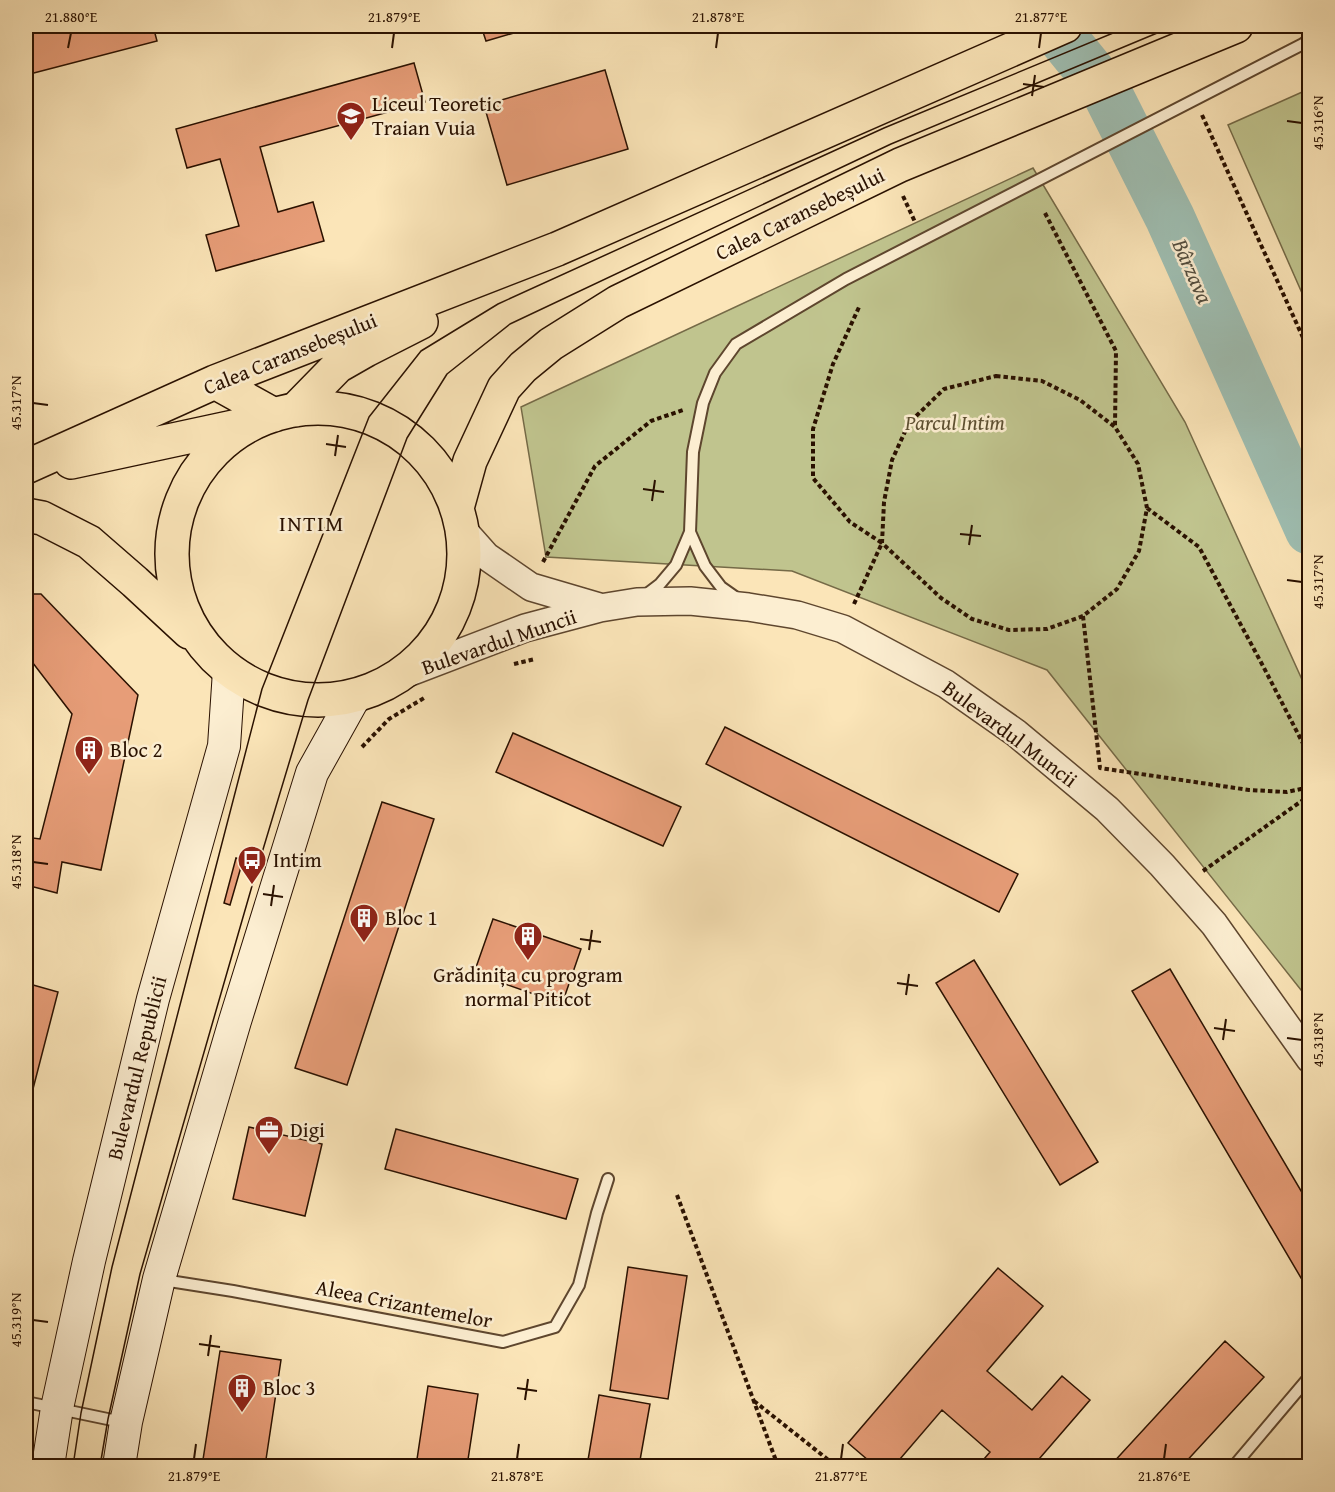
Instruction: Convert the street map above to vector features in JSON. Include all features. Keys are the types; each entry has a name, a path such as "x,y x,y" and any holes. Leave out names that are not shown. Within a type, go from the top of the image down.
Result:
{"main road":[{"name":"Calea Caransebeșului","path":"26,469 215,382 557,249 1065,26"},
{"name":"Calea Caransebeșului","path":"460,518 470,460 504,388 523,367 551,344 618,302 901,180 1236,26"},
{"name":"Calea Caransebeșului","path":"26,469 274,416 338,366 557,249"},
{"path":"215,382 274,416"},
{"path":"26,515 42,518 89,542 229,671 262,689 284,697 308,700 355,696 397,677 429,649 452,613 463,572 460,518 445,481 428,458 407,438 389,426 369,417 332,409 274,416 218,447 191,481 175,521 171,564 181,606 202,644"},
{"name":"Bulevardul Republicii","path":"48,1467 57,1408 89,1261 153,999 224,746 229,671"},
{"path":"119,1467 126,1422 159,1279 236,1021 312,773 355,696"}],"street":[{"name":"Bulevardul Muncii","path":"460,518 486,556 531,587 600,608"},
{"name":"Bulevardul Muncii","path":"397,677 525,628 600,608 637,602 690,601 748,607 797,615 843,629 946,684 1016,733 1107,809 1162,865 1214,924 1310,1059"}],"lane":[{"path":"637,602 660,584 676,565 690,532 693,452 702,403 715,373 736,344 846,279 923,238 1310,39"},
{"path":"690,532 705,566 721,587 748,607"},
{"name":"Aleea Crizantemelor","path":"159,1279 503,1342 555,1327 579,1285 608,1179"},
{"path":"1234,1467 1310,1376"},
{"path":"26,1402 126,1422"}],"path":[{"path":"1199,109 1310,353"},
{"path":"901,180 923,238"},
{"path":"1045,213 1116,351 1115,427"},
{"path":"854,604 882,543 884,502 892,460 909,423 944,389 996,376 1042,381 1080,400 1115,427 1138,464 1147,507 1140,551 1117,589 1083,616 1047,629 1009,630 972,619 941,598 882,543 850,522 813,478 813,429 833,364 860,305"},
{"path":"543,562 595,466 651,421 684,410"},
{"path":"1147,507 1199,547 1310,757"},
{"path":"1083,616 1100,768 1249,790 1287,792 1310,787"},
{"path":"513,664 535,659"},
{"path":"356,753 389,719 429,695"},
{"path":"1200,873 1310,795"},
{"path":"677,1195 777,1467"},
{"path":"753,1401 836,1467"}],"green space":[{"path":"1309,89 1309,309 1228,125"},
{"name":"Parcul Intim","path":"1033,168 1185,422 1309,695 1309,1000 1047,670 792,571 546,557 521,407"}],"building":[{"path":"26,26 153,26 157,41 26,75"},
{"path":"481,26 538,26 486,41"},
{"path":"414,63 425,102 260,147 278,212 313,202 324,241 216,271 206,235 239,226 220,159 187,168 176,129"},
{"path":"605,70 628,149 507,185 484,105"},
{"name":"Bloc 2","path":"26,594 41,594 138,695 101,870 62,862 57,893 26,885 26,837 40,839 72,714 26,654"},
{"path":"725,727 1018,874 999,912 706,764"},
{"path":"513,733 681,807 663,846 496,772"},
{"name":"Bloc 1","path":"382,802 434,819 347,1085 295,1068"},
{"path":"236,858 243,860 230,905 224,903"},
{"name":"Grădinița cu program normal Piticot","path":"493,919 581,949 562,1004 474,973"},
{"path":"974,960 1098,1162 1060,1185 936,983"},
{"path":"1170,969 1310,1206 1310,1280 1304,1283 1132,991"},
{"path":"26,983 58,992 26,1116"},
{"path":"249,1127 322,1144 305,1216 233,1199"},
{"path":"396,1129 578,1179 566,1219 385,1169"},
{"path":"628,1267 687,1276 668,1399 610,1390"},
{"path":"998,1268 1043,1306 987,1371 1032,1410 1062,1376 1090,1400 1033,1466 978,1466 990,1452 942,1410 894,1466 875,1466 848,1443"},
{"path":"1225,1341 1264,1377 1182,1466 1110,1466"},
{"name":"Bloc 3","path":"220,1351 281,1360 265,1466 202,1466"},
{"path":"428,1386 478,1394 467,1466 416,1466"},
{"path":"599,1395 650,1404 639,1466 587,1466"}],"waterway":[{"name":"Bârzava","path":"1053,26 1106,91 1170,218 1310,530"}],"tram line":[{"path":"73,1466 81,1413 112,1267 262,689 369,417 421,351 498,304 884,128 1130,26"},
{"path":"100,1466 140,1274 308,700 407,438 447,374 510,324 891,144 1174,26"}],"place":[{"name":"Liceul Teoretic Traian Vuia","path":"351,142"},
{"name":"Bloc 2","path":"89,776"},
{"name":"Intim","path":"252,886"},
{"name":"Bloc 1","path":"364,944"},
{"name":"Grădinița cu program normal Piticot","path":"528,962"},
{"name":"Digi","path":"269,1156"},
{"name":"Bloc 3","path":"242,1414"}],"district":[{"name":"INTIM","path":"312,523"}]}
